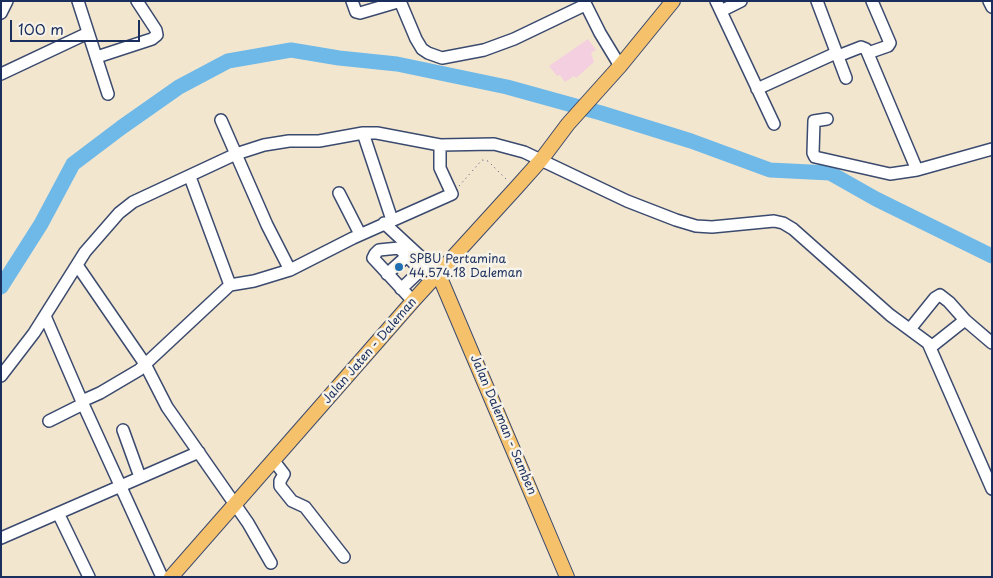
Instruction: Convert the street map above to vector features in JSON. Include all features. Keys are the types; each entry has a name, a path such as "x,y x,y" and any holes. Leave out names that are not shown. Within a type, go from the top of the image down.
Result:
{"main road":[{"name":"Jalan Jaten - Daleman","path":"176,575 413,301 541,160 568,124 620,66 667,3"},
{"name":"Jalan Daleman - Samben","path":"435,277 567,577"}],"street":[{"path":"1,13 7,1"},
{"path":"78,1 108,94"},
{"path":"97,57 152,39 157,35 156,30 137,1"},
{"path":"352,1 356,12 360,13 401,1 422,49 442,58 484,50 514,39 584,3 620,66"},
{"path":"741,1 718,6 774,124"},
{"path":"817,1 846,78"},
{"path":"868,53 888,46 890,43 872,1"},
{"path":"989,1 992,7"},
{"path":"1,74 88,32"},
{"path":"757,89 837,55 861,47 866,49 917,170"},
{"path":"827,118 814,121 813,153 815,157 890,174 917,170 992,148"},
{"path":"221,120 267,225 290,270"},
{"path":"364,135 388,222 435,277"},
{"path":"1,376 46,316 85,252 129,204 191,179 264,145 281,142 328,140 364,135 392,135 440,146 480,144 504,146 524,152 627,201 696,226 712,227 774,221 783,223 793,229 890,315 926,341 931,347 987,465 992,489"},
{"path":"49,421 139,370 230,285 254,281 290,270 360,234 452,194 440,168 440,146"},
{"path":"191,179 230,285"},
{"path":"339,192 360,234"},
{"path":"413,301 373,260 375,254 382,249 403,252 418,268 435,277"},
{"path":"383,270 403,252"},
{"path":"77,265 145,364 167,407 248,523 271,563"},
{"path":"398,286 418,268"},
{"path":"910,329 935,298 940,295 992,343"},
{"path":"46,316 82,402 162,577"},
{"path":"931,347 965,320"},
{"path":"123,430 140,477"},
{"path":"1,538 199,452"},
{"path":"274,461 284,474 280,481 280,486 292,501 305,507 344,557"},
{"path":"59,514 89,577"}],"path":[{"path":"452,194 482,160 488,162 516,188"}],"shaded area":[{"path":"588,39 596,50 591,53 594,62 576,78 574,76 565,82 549,66"}],"waterway":[{"path":"1,287 41,224 73,164 179,87 228,61 291,50 339,58 397,64 507,87 601,113 691,141 770,170 830,173 876,199 992,256"}],"place":[{"name":"SPBU Pertamina 44.574.18 Daleman","path":"399,267"}]}
